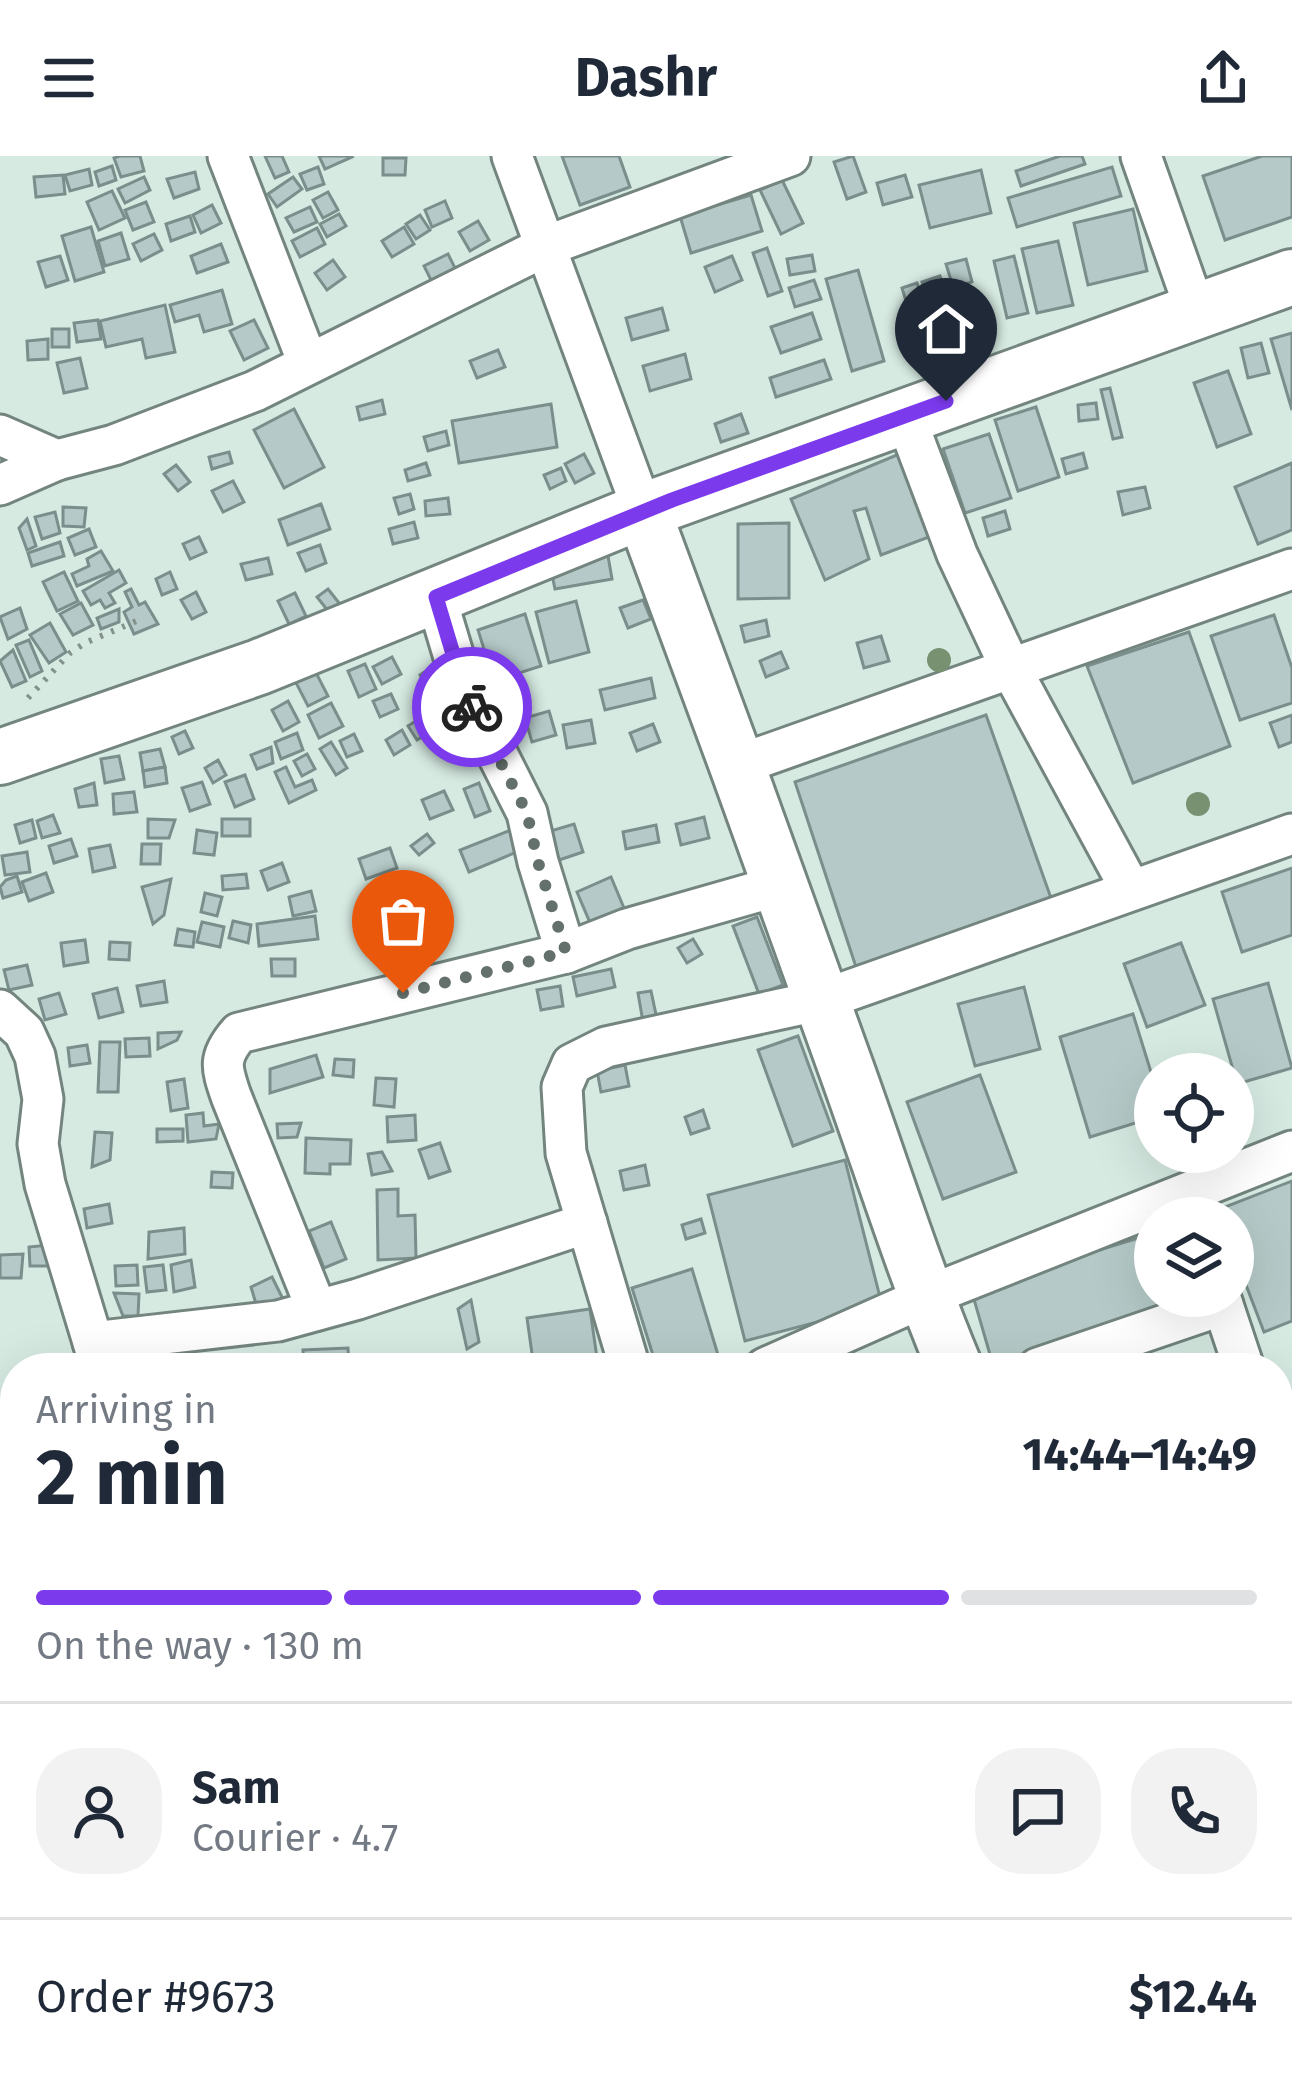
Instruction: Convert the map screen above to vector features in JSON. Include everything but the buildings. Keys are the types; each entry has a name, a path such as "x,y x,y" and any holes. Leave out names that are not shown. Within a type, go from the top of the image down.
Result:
{"street":[{"path":"228,156 308,363"},
{"path":"512,156 738,765 949,1353"},
{"path":"0,485 57,460 114,445 255,391 546,246 790,156"},
{"path":"1141,156 1196,312"},
{"path":"0,757 259,667 643,511 1292,278"},
{"path":"904,416 957,554 1010,667 1131,890"},
{"path":"0,435 57,460"},
{"path":"738,765 1292,569"},
{"path":"436,597 462,684 527,813 566,952"},
{"path":"625,1353 566,1153 562,1087 572,1064 605,1047 822,1000 1292,833"},
{"path":"316,1310 222,1070 225,1049 239,1034 566,952 627,929 781,885"},
{"path":"0,1010 24,1032 35,1056 43,1099 38,1144 45,1184 96,1353"},
{"path":"1205,1197 1292,1151"},
{"path":"108,1353 278,1321 587,1223"},
{"path":"799,1353 925,1297 1134,1224"},
{"path":"1079,1353 1176,1317"},
{"path":"1228,1317 1239,1353"}],"path":[{"path":"26,700 70,653 141,619"}],"way so far":[{"path":"403,993 566,952 527,813 472,707"}],"route":[{"path":"472,707 436,597 672,500 946,401"}]}
